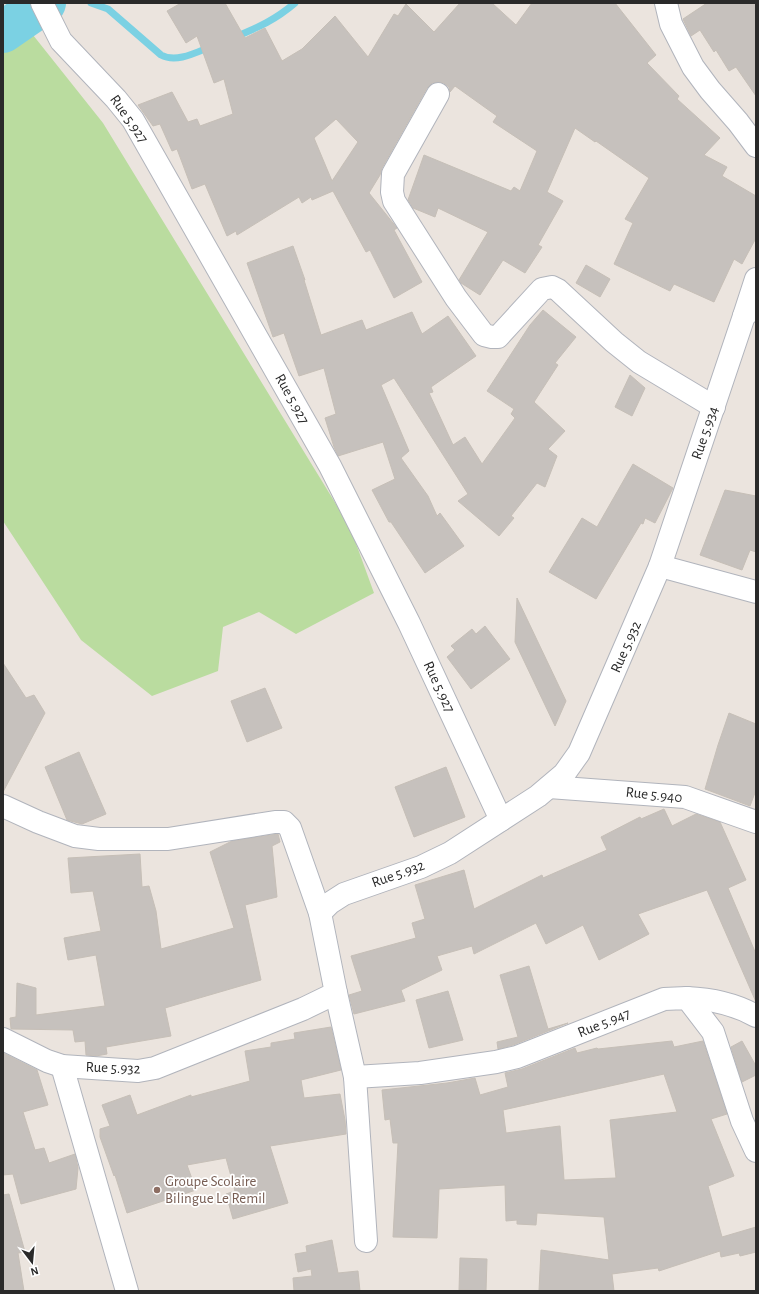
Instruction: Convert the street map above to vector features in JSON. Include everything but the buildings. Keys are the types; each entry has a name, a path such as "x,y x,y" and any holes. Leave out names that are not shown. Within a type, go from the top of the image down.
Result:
{"street":[{"name":"Rue 5.927","path":"42,3 61,41 116,99 133,120 330,466 409,623 501,820"},
{"path":"666,3 671,24 693,67 756,146"},
{"path":"438,94 393,174 392,192 394,201 456,298 484,335 498,337 542,289 552,287 558,290 614,342 639,362 714,407"},
{"name":"Rue 5.934","path":"660,566 714,407 750,311 756,279"},
{"path":"660,566 756,592"},
{"name":"Rue 5.932","path":"320,913 344,894 421,867 450,853 538,796 564,774 579,753 660,566"},
{"name":"Rue 5.940","path":"549,787 685,797 756,822"},
{"path":"3,806 38,822 75,836 99,839 168,839 275,822 284,822 290,828 320,913 355,1077 366,1241"},
{"name":"Rue 5.932","path":"3,1039 47,1061 62,1066 138,1071 155,1068 303,1009 336,993"},
{"path":"687,998 713,1032 742,1121 756,1151"},
{"name":"Rue 5.947","path":"355,1077 420,1073 496,1062 517,1057 664,999 703,999 738,1007 756,1016"},
{"path":"62,1066 127,1291"}],"green space":[{"path":"3,11 12,13 29,30 103,123 350,527 374,593 296,634 259,612 223,627 218,671 152,696 81,640 3,521"}],"waterway":[{"path":"3,32 45,3"},
{"path":"91,3 108,9 161,55 179,58 210,47"},
{"path":"235,37 266,23 295,3"}],"place":[{"name":"Groupe Scolaire Bilingue Le Remil","path":"157,1190"}]}
